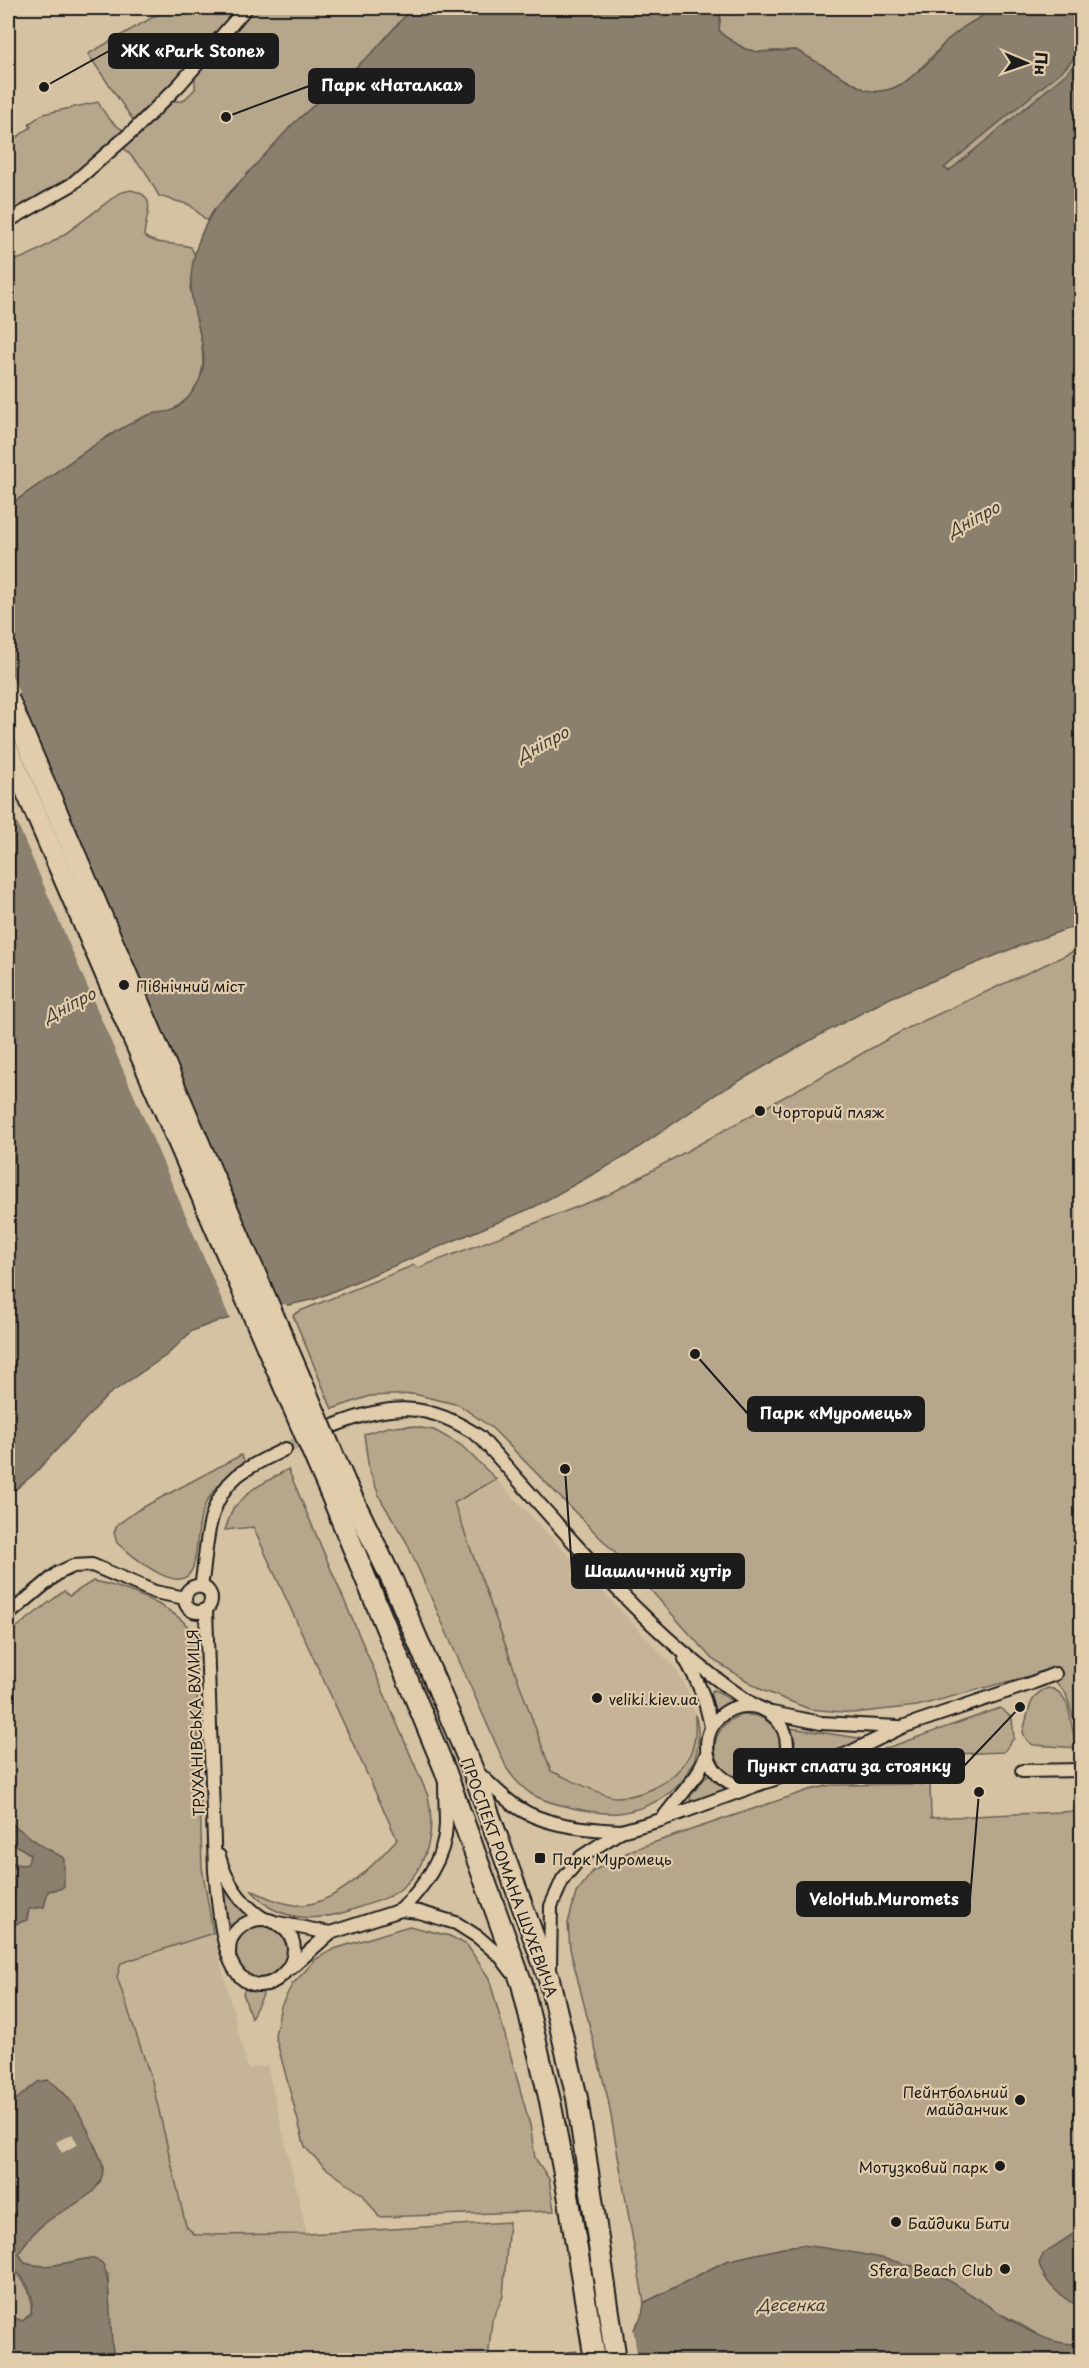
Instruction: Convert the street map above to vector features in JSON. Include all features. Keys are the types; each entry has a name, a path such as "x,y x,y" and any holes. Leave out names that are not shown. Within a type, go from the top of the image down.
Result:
{"main road":[{"path":"8,698 338,1489"},
{"path":"8,748 338,1489"},
{"name":"ПРОСПЕКТ РОМАНА ШУХЕВИЧА","path":"338,1489 392,1580 472,1768 549,1978 577,2098 616,2361"},
{"name":"ПРОСПЕКТ РОМАНА ШУХЕВИЧА","path":"338,1489 445,1770 522,1984 550,2101 568,2194 595,2361"}],"street":[{"path":"8,221 71,185 134,130 177,88 246,8"},
{"path":"333,1426 361,1414 413,1409 441,1415 460,1424 480,1437 604,1574 680,1650 720,1683 757,1707 772,1713 821,1723 902,1727"},
{"path":"201,1587 207,1557 209,1523 223,1491 237,1475 285,1449"},
{"path":"8,1615 58,1573 73,1566 92,1565 155,1592 185,1598"},
{"path":"201,1587 207,1590 211,1597 210,1604 206,1610 192,1611 185,1598 191,1589 201,1587"},
{"name":"ТРУХАНІВСЬКА ВУЛИЦЯ","path":"206,1610 214,1834 220,1911 229,1957"},
{"path":"680,1650 699,1681 711,1727"},
{"path":"472,1768 516,1807 533,1816 594,1830 621,1831 661,1820 847,1754 902,1727 1055,1674"},
{"path":"757,1707 743,1706 730,1709 719,1716 711,1727 707,1740 707,1753 711,1765 718,1775 735,1784 760,1784 780,1769 787,1751 787,1738 782,1726 772,1713"},
{"path":"661,1820 697,1776 707,1753"},
{"path":"401,1910 432,1873 440,1852 446,1827 445,1770"},
{"path":"1022,1771 1082,1770"},
{"path":"549,1978 551,1906 563,1879 581,1857 621,1831"},
{"name":"ТРУХАНІВСЬКА ВУЛИЦЯ","path":"214,1834 222,1866 232,1888 250,1910 269,1921 330,1933"},
{"name":"ТРУХАНІВСЬКА ВУЛИЦЯ","path":"286,1973 330,1933 401,1910 419,1912 456,1923 478,1937 500,1956 522,1984"},
{"path":"269,1921 286,1930 294,1952 293,1961 286,1973 276,1981 263,1985 249,1982 236,1973 229,1957 231,1940 239,1928 248,1922 269,1921"}],"shaded area":[{"path":"169,8 238,8 208,49 135,123 88,54"},
{"path":"248,8 412,8 374,51 292,125 226,196 207,221 190,205 159,196 145,171 121,145 168,101 183,101 195,89 195,73"},
{"path":"721,8 996,8 951,37 911,78 890,89 878,91 865,90 796,50 758,52 745,49 724,36 719,30"},
{"path":"1081,51 1081,57 1067,73 1035,125 948,171 945,170 945,166 1064,69"},
{"path":"98,102 109,119 125,131 69,183 8,218 8,144 31,127 29,124 43,114"},
{"path":"131,190 140,193 148,202 144,236 160,243 191,247 195,256 190,287 202,344 203,364 200,380 188,398 170,412 148,415 116,432 8,506 8,262 36,252 119,193"},
{"path":"1081,948 1081,1744 1066,1694 1047,1671 917,1706 853,1713 809,1709 762,1690 712,1659 638,1576 492,1428 459,1405 414,1394 370,1396 332,1409 293,1315 414,1265 418,1268 608,1195 906,1029"},
{"path":"409,1426 434,1430 461,1445 496,1479 454,1503 551,1771 615,1797 652,1789 674,1774 690,1754 695,1739 695,1714 698,1733 697,1751 682,1781 669,1793 638,1809 619,1813 587,1811 563,1806 533,1795 518,1783 507,1769 406,1541 381,1500 369,1470 364,1434 388,1427"},
{"path":"241,1455 245,1462 219,1486 206,1503 201,1518 193,1567 187,1576 178,1579 156,1572 117,1543 114,1533 117,1525 138,1510"},
{"path":"288,1469 428,1796 431,1823 430,1837 422,1863 406,1884 395,1893 382,1899 338,1914 316,1918 282,1913 268,1906 251,1890 295,1905 324,1900 352,1883 397,1839 253,1527 225,1530 233,1508 253,1489"},
{"path":"496,1479 675,1668 688,1690 695,1714 694,1743 682,1766 665,1782 643,1792 614,1797 551,1771 453,1503"},
{"path":"93,1581 134,1593 165,1608 188,1627 194,1637 202,1867 213,1933 121,1963 117,1977 152,2081 186,2226 195,2235 307,2234 509,2222 503,2296 492,2320 488,2360 114,2360 110,2331 108,2274 91,2258 36,2267 25,2263 19,2254 25,2243 43,2223 99,2182 101,2168 99,2155 87,2128 14,2101 8,2106 8,1634 64,1591 69,1596"},
{"path":"1048,1688 1063,1696 1067,1704 1078,1748 1034,1745 1025,1737 1023,1732 1030,1706 1037,1695"},
{"path":"713,1690 733,1702 732,1706 719,1713 715,1711 710,1694"},
{"path":"1000,1708 1012,1718 1014,1738 1004,1752 877,1757 878,1751"},
{"path":"748,1715 761,1717 776,1730 781,1748 779,1761 766,1776 748,1781 735,1779 720,1766 715,1748 717,1735 730,1720"},
{"path":"790,1728 859,1738 861,1741 859,1745 791,1769 795,1741"},
{"path":"710,1772 714,1780 728,1791 694,1803 690,1800 691,1795"},
{"path":"930,1784 931,1818 1081,1811 1081,2360 1018,2323 914,2268 822,2248 792,2246 726,2261 644,2303 608,2099 570,1949 568,1923 576,1893 593,1871 632,1850 809,1790 831,1785"},
{"path":"225,1893 229,1893 246,1912 247,1917 232,1926 229,1923 223,1897"},
{"path":"261,1926 271,1928 279,1934 285,1942 287,1952 285,1962 279,1970 271,1976 261,1978 251,1976 243,1970 237,1962 235,1952 237,1942 243,1934 251,1928"},
{"path":"409,1926 450,1936 467,1945 489,1978 530,2125 535,2158 549,2179 554,2211 379,2217 363,2195 323,2166 305,2147 275,2035 281,2006 292,1985 316,1959 334,1949"},
{"path":"213,1933 248,2069 267,2065 307,2234 195,2235 186,2226 152,2081 117,1977 117,1971 121,1963"},
{"path":"245,1989 262,1992 263,1995 251,2018 243,1993"},
{"path":"8,2267 13,2268 18,2274 30,2294 31,2313 23,2321 12,2317 8,2320"}],"water":[{"name":"Дніпро","path":"412,8 721,8 719,30 724,36 745,49 758,52 796,50 865,90 876,92 904,83 931,60 946,41 965,26 996,8 1081,8 1081,51 1064,69 944,168 949,171 1067,73 1081,57 1081,924 1019,946 890,998 718,1093 626,1156 534,1207 315,1299 218,1321 192,1331 167,1355 108,1395 34,1474 8,1496 8,506 117,431 145,416 172,411 189,397 199,381 204,359 192,299 192,267 200,237 214,210 292,125 374,51"},
{"path":"8,1821 44,1847 64,1858 64,1886 48,1891 44,1907 29,1909 27,1920 8,1927 8,1862 28,1864 30,1854 8,1840"},
{"path":"48,2080 68,2098 84,2122 101,2160 102,2178 91,2193 41,2227 28,2240 19,2254 25,2263 39,2266 89,2258 102,2263 109,2293 114,2360 8,2360 8,2320 12,2317 23,2321 31,2313 32,2298 23,2279 16,2271 8,2267 8,2106 38,2082"},
{"path":"1081,2229 1081,2307 1067,2300 1049,2284 1039,2263 1044,2253"},
{"name":"Десенка","path":"802,2245 870,2256 936,2274 1028,2330 1047,2339 1065,2343 1082,2342 1081,2360 549,2360 567,2352 591,2350 630,2336 642,2315 644,2303 726,2261"}],"pier":[{"name":"Північний міст","path":"8,667 282,1305 286,1304 288,1308 231,1321 8,802"},
{"path":"72,2134 78,2144 62,2153 56,2142"},
{"path":"633,2328 638,2360 579,2360 577,2350 605,2345 627,2334 629,2329"}],"tunnel":[{"path":"285,1449 311,1436"}],"place":[{"name":"ЖК «Park Stone»","path":"44,87"},
{"name":"Парк «Наталка»","path":"226,117"},
{"name":"Північний міст","path":"124,985"},
{"name":"Чорторий пляж","path":"760,1111"},
{"name":"Парк «Муромець»","path":"695,1354"},
{"name":"Шашличний хутір","path":"565,1469"},
{"name":"veliki.kiev.ua","path":"597,1698"},
{"name":"Пункт сплати за стоянку","path":"1020,1707"},
{"name":"VeloHub.Muromets","path":"979,1792"},
{"name":"Парк Муромець","path":"540,1858"},
{"name":"Пейнтбольний майданчик","path":"1020,2100"},
{"name":"Мотузковий парк","path":"1000,2166"},
{"name":"Байдики Бити","path":"896,2222"},
{"name":"Sfera Beach Club","path":"1005,2269"}]}
